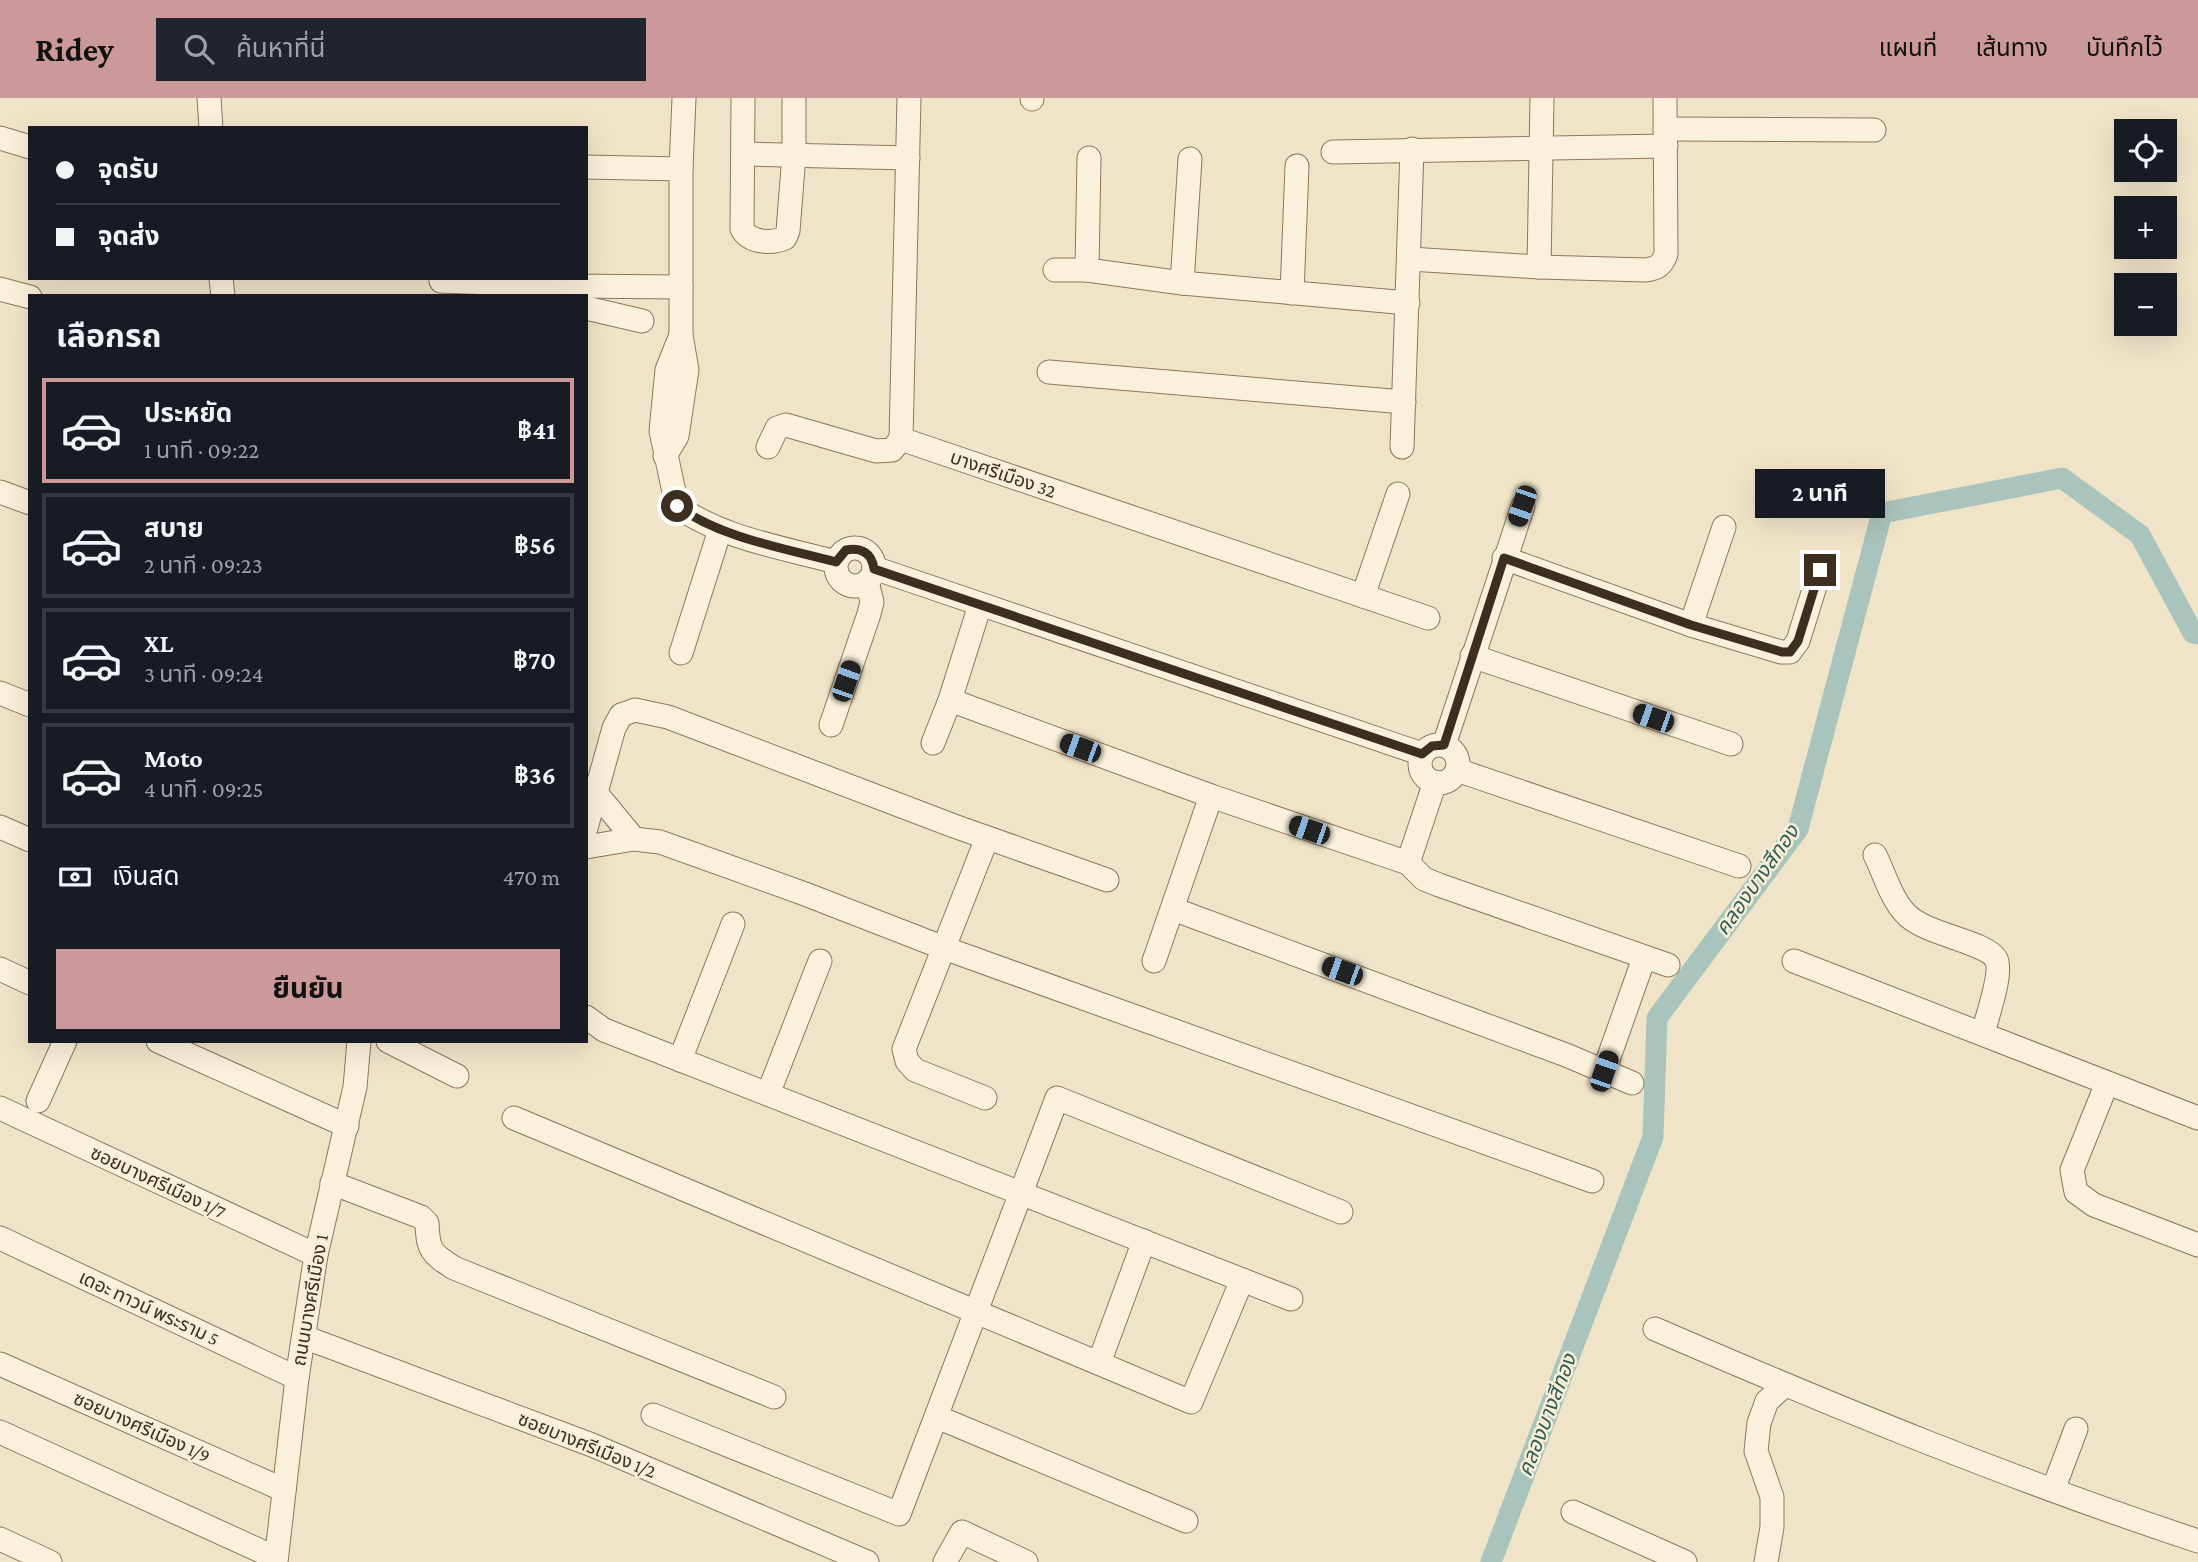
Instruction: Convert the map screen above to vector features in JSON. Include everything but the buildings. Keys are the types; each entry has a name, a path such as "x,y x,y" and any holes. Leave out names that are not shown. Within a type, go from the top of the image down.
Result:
{"street":[{"path":"209,98 211,126"},
{"path":"684,98 681,169 681,335 667,370 661,422 665,456 677,506 696,520 720,530 836,562 836,571 845,583 858,586 870,575"},
{"path":"743,98 742,229 746,237 777,241 785,238 788,231 794,155 794,98"},
{"path":"768,447 777,428 786,425 876,452 892,450 901,439 909,98"},
{"path":"1539,267 1542,98"},
{"path":"1410,259 1539,267 1656,268 1666,254 1665,98"},
{"path":"1333,152 1542,148 1666,137 1874,130"},
{"path":"0,138 28,146"},
{"path":"1402,447 1412,149"},
{"path":"743,154 908,158"},
{"path":"1087,270 1089,158"},
{"path":"1182,283 1190,159"},
{"path":"1292,293 1297,166"},
{"path":"588,167 681,169"},
{"path":"1055,270 1087,270 1182,283 1408,303"},
{"path":"441,281 570,291 681,287"},
{"path":"0,289 28,296"},
{"path":"588,309 642,321"},
{"path":"1049,372 1404,402"},
{"name":"บางศรีเมือง 32","path":"901,439 1428,618"},
{"path":"0,492 28,502"},
{"path":"1363,596 1398,494"},
{"path":"1444,745 1522,506"},
{"path":"1691,625 1724,527"},
{"path":"681,653 720,530"},
{"path":"1504,558 1691,625 1772,651 1790,652 1798,641 1820,570"},
{"path":"870,575 980,605 1422,754"},
{"path":"831,725 869,614 872,602 870,575"},
{"path":"933,743 950,700 980,605"},
{"path":"1472,656 1731,744"},
{"path":"0,693 28,704"},
{"path":"950,700 1211,796 1408,863 1424,878 1439,885 1668,965"},
{"path":"588,821 614,728 621,715 635,710 668,717 987,838 1107,880"},
{"path":"1444,745 1454,752 1457,770 1446,781 1435,782 1423,775 1420,768 1422,754 1432,746 1444,745"},
{"path":"1457,770 1739,866"},
{"path":"1408,863 1435,782"},
{"path":"596,793 634,839"},
{"path":"1154,961 1211,796"},
{"path":"0,827 28,839"},
{"path":"985,1097 915,1070 907,1061 904,1049 987,838"},
{"path":"588,847 634,839 660,842 1592,1181"},
{"path":"1875,855 1905,914 1934,932 1987,950 1997,960 1998,973 1983,1033"},
{"path":"1173,908 1632,1083"},
{"path":"680,1060 733,924"},
{"path":"1604,1071 1644,958"},
{"path":"768,1094 820,961"},
{"path":"1794,961 2198,1118"},
{"path":"0,969 28,982"},
{"path":"588,1018 604,1030 1291,1299"},
{"path":"38,1101 64,1043"},
{"path":"162,1043 347,1126"},
{"name":"ถนนบางศรีเมือง 1","path":"276,1560 297,1378 317,1255 355,1087 359,1043"},
{"path":"391,1043 457,1076"},
{"path":"2107,1083 2072,1170 2076,1192 2094,1205 2198,1245"},
{"path":"653,1415 900,1514 1057,1097 1341,1212"},
{"name":"ซอยบางศรีเมือง 1/7","path":"0,1108 317,1255"},
{"path":"514,1118 1191,1402 1242,1280"},
{"path":"332,1183 421,1217 427,1223 428,1247 454,1268 774,1398"},
{"name":"เดอะ ทาวน์ พระราม 5","path":"0,1238 297,1378"},
{"path":"1099,1363 1144,1241"},
{"path":"1655,1329 1785,1385 2101,1509 2198,1541"},
{"name":"ซอยบางศรีเมือง 1/2","path":"304,1337 592,1445 867,1562"},
{"name":"ซอยบางศรีเมือง 1/9","path":"0,1364 284,1490"},
{"path":"1766,1562 1772,1527 1772,1497 1756,1451 1759,1423 1767,1401 1785,1385"},
{"path":"937,1417 1186,1521"},
{"path":"2053,1490 2076,1429"},
{"path":"0,1432 276,1560"},
{"path":"1573,1512 1685,1562"},
{"path":"945,1562 962,1532 1026,1562"},
{"path":"0,1539 50,1562"}],"waterway":[{"name":"คลองบางสีทอง","path":"1491,1562 1653,1137 1657,1018 1798,829 1882,513 2062,478 2140,535 2193,633 2198,634"}],"route":[{"path":"677,506 696,520 720,530 836,562 846,550 863,550 870,555 874,569 1422,754 1432,746 1444,745 1504,558 1691,625 1782,652 1790,652 1798,641 1820,570"}]}
